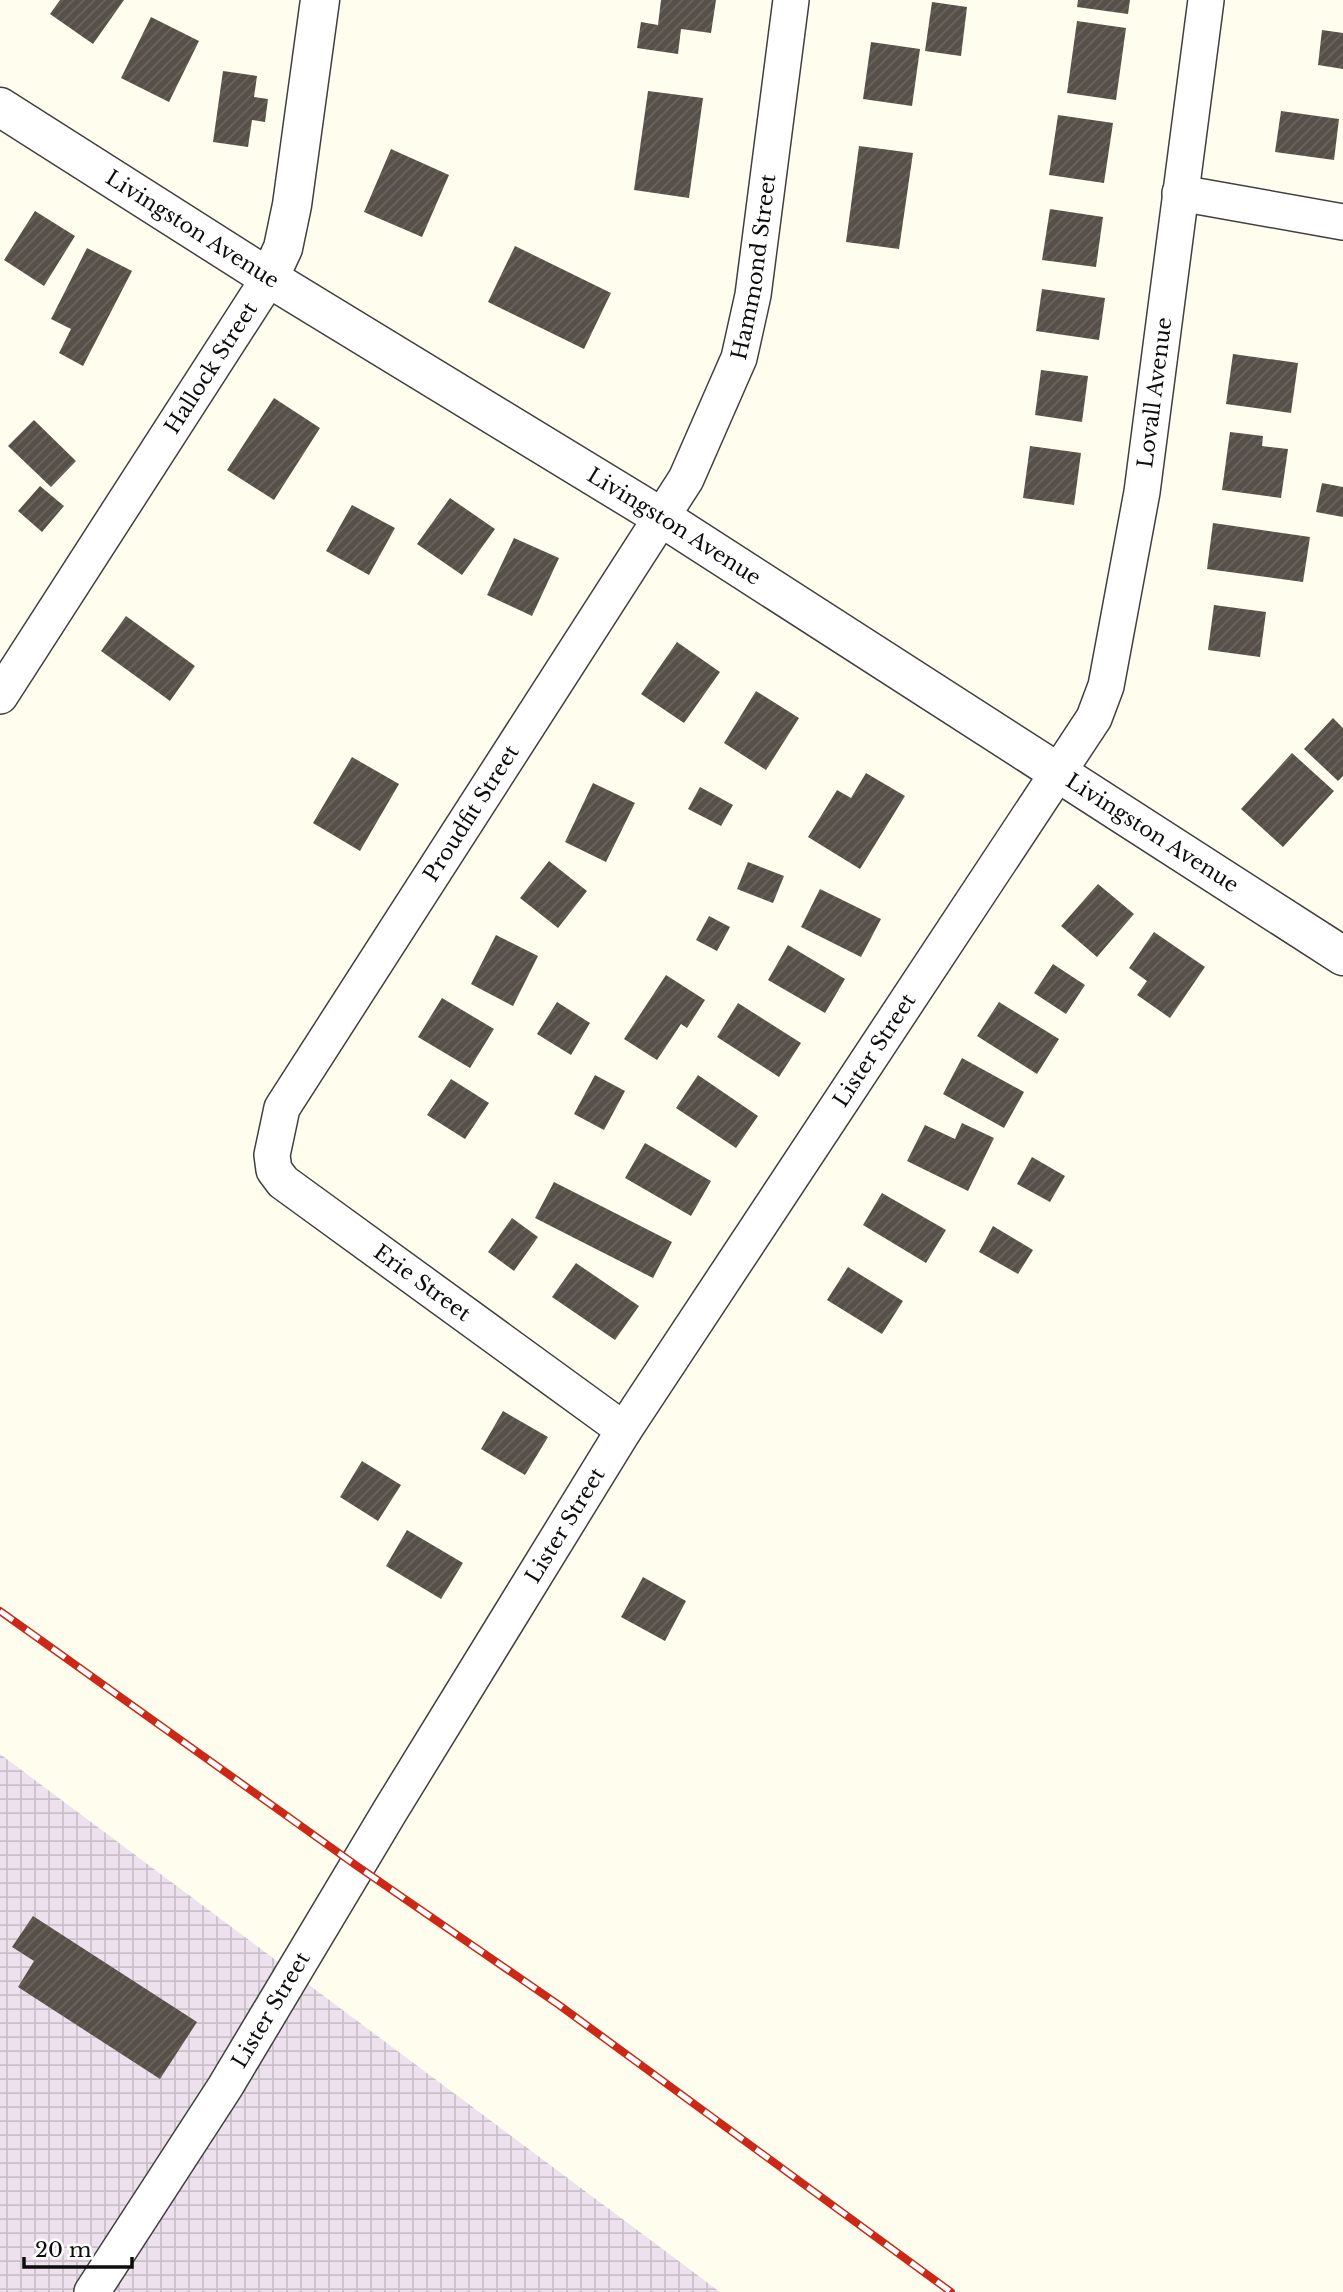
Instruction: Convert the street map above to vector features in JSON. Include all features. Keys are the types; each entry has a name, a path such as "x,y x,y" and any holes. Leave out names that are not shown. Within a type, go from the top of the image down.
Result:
{"street":[{"name":"Hallock Street","path":"0,696 269,278 283,248 292,205 320,0"},
{"name":"Hammond Street","path":"661,517 685,479 739,358 753,295 791,0"},
{"name":"Lovall Avenue","path":"1059,772 1094,718 1106,687 1142,492 1206,0"},
{"name":"Livingston Avenue","path":"0,107 269,278 661,517 1343,956"},
{"path":"1180,193 1343,222"},
{"name":"Proudfit Street","path":"282,1108 661,517"},
{"name":"Lister Street","path":"92,2292 225,2087 397,1799 624,1430 1059,772"},
{"name":"Erie Street","path":"282,1108 272,1156 274,1170 283,1182 624,1430"}],"shaded area":[{"path":"0,1754 720,2292 0,2292"}],"building":[{"path":"60,0 124,0 93,44 50,14"},
{"path":"661,0 716,0 711,33 681,29 678,54 637,48 641,22 658,25"},
{"path":"1078,0 1130,0 1128,14 1077,7"},
{"path":"932,2 967,7 961,56 925,51"},
{"path":"151,17 199,41 169,102 121,78"},
{"path":"1077,21 1126,28 1116,100 1067,93"},
{"path":"1322,30 1343,33 1343,69 1318,65"},
{"path":"871,42 920,49 912,106 863,99"},
{"path":"223,71 257,76 254,97 268,99 265,122 252,120 248,147 213,142"},
{"path":"648,91 703,98 689,198 634,190"},
{"path":"1281,111 1339,119 1334,160 1275,152"},
{"path":"1058,115 1113,123 1104,183 1049,175"},
{"path":"859,146 913,153 899,249 846,242"},
{"path":"391,149 449,175 422,237 364,212"},
{"path":"1050,209 1103,217 1096,267 1042,260"},
{"path":"35,211 75,236 44,286 4,260"},
{"path":"515,246 611,293 584,349 488,302"},
{"path":"87,248 132,271 83,366 59,353 71,329 51,319"},
{"path":"1042,289 1105,298 1099,340 1036,331"},
{"path":"1233,354 1298,363 1291,413 1226,404"},
{"path":"1041,370 1088,376 1082,422 1035,415"},
{"path":"274,398 320,428 274,500 227,470"},
{"path":"34,420 76,461 51,487 8,446"},
{"path":"1230,432 1263,436 1262,446 1288,449 1281,498 1222,490"},
{"path":"1030,446 1081,453 1074,505 1023,498"},
{"path":"1322,483 1343,487 1343,517 1316,512"},
{"path":"40,486 64,506 42,532 18,511"},
{"path":"450,498 495,529 462,575 417,544"},
{"path":"352,505 395,528 369,575 326,551"},
{"path":"1213,523 1310,537 1303,582 1207,569"},
{"path":"514,538 559,558 532,616 487,595"},
{"path":"1214,605 1266,612 1260,657 1208,650"},
{"path":"126,616 195,666 170,701 101,651"},
{"path":"677,642 720,672 684,723 641,694"},
{"path":"756,691 799,718 766,770 724,743"},
{"path":"1333,718 1343,728 1343,776 1338,781 1304,749"},
{"path":"1292,753 1334,791 1283,847 1241,809"},
{"path":"352,757 399,784 360,851 313,823"},
{"path":"866,773 905,796 860,869 808,837 837,790 851,798"},
{"path":"593,783 635,803 606,862 565,842"},
{"path":"700,787 733,805 721,826 688,809"},
{"path":"549,861 587,891 558,928 520,898"},
{"path":"748,862 784,876 773,903 737,889"},
{"path":"1098,884 1134,914 1097,957 1061,926"},
{"path":"820,889 881,919 861,957 801,927"},
{"path":"709,916 730,927 717,951 696,940"},
{"path":"1154,932 1205,967 1170,1018 1137,995 1147,981 1129,968"},
{"path":"496,935 538,956 513,1006 471,984"},
{"path":"788,945 845,979 825,1013 768,980"},
{"path":"1053,964 1085,985 1066,1014 1034,993"},
{"path":"666,975 705,1000 687,1028 681,1024 657,1060 624,1039"},
{"path":"442,998 494,1029 470,1068 418,1037"},
{"path":"557,1002 590,1023 571,1055 537,1034"},
{"path":"999,1002 1059,1039 1037,1074 977,1036"},
{"path":"738,1003 801,1043 779,1077 717,1037"},
{"path":"962,1058 1024,1092 1004,1128 943,1094"},
{"path":"595,1075 625,1091 604,1130 574,1114"},
{"path":"698,1075 758,1116 736,1148 676,1108"},
{"path":"451,1079 489,1103 465,1139 427,1115"},
{"path":"962,1123 994,1138 968,1191 907,1161 925,1125 955,1139"},
{"path":"645,1143 711,1181 691,1216 625,1178"},
{"path":"1032,1157 1065,1176 1050,1202 1017,1184"},
{"path":"554,1182 672,1242 653,1278 535,1218"},
{"path":"882,1193 946,1230 926,1263 863,1225"},
{"path":"512,1218 538,1237 514,1271 488,1252"},
{"path":"993,1226 1033,1250 1018,1274 979,1252"},
{"path":"576,1263 639,1306 615,1340 552,1297"},
{"path":"848,1267 903,1301 882,1334 827,1300"},
{"path":"503,1411 548,1437 525,1475 481,1449"},
{"path":"362,1461 401,1485 378,1521 340,1497"},
{"path":"407,1530 463,1563 441,1599 386,1566"},
{"path":"643,1577 686,1601 665,1641 621,1617"},
{"path":"33,1916 197,2022 160,2079 18,1987 34,1961 12,1947"}],"railway":[{"path":"0,1611 357,1866 559,2005 951,2292"}]}
